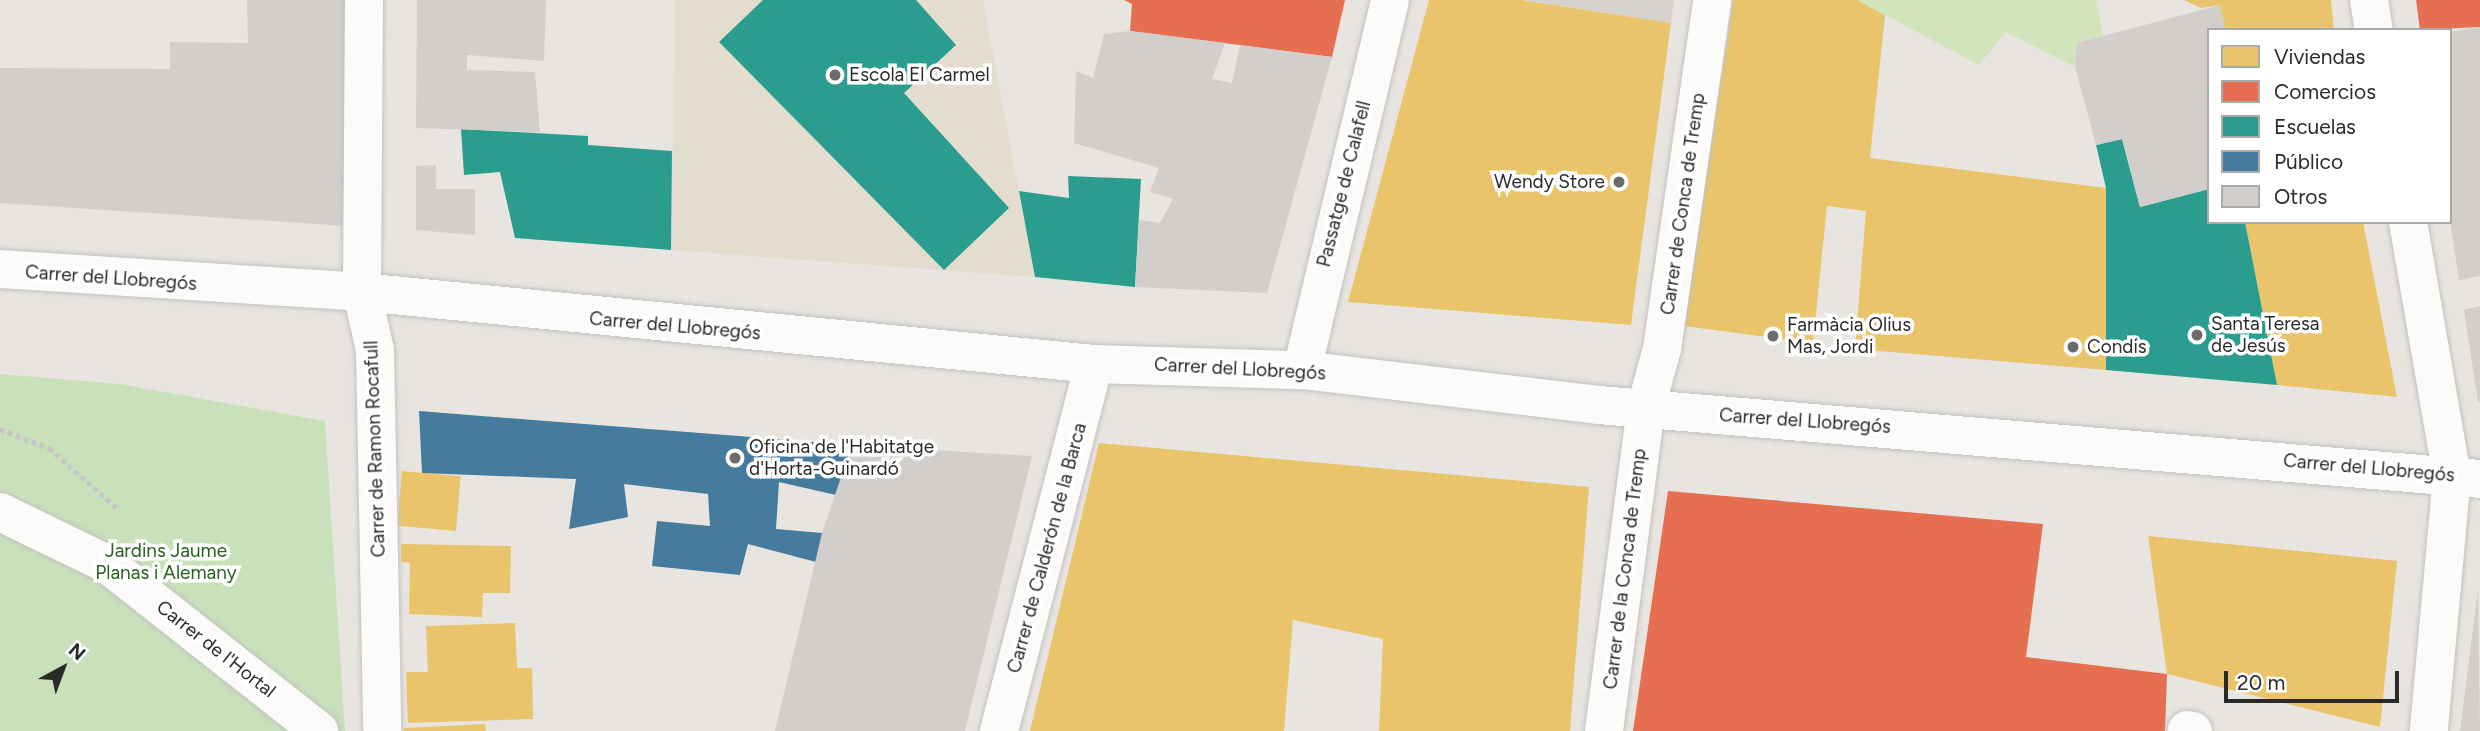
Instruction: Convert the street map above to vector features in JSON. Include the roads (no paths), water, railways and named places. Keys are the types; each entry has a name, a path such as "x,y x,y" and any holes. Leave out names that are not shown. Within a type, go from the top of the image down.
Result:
{"street":[{"name":"Carrer de Ramon Rocafull","path":"364,0 362,292 375,350 382,731"},
{"name":"Passatge de Calafell","path":"1302,370 1390,0"},
{"name":"Carrer de Conca de Tremp","path":"1646,407 1662,349 1712,0"},
{"path":"2369,0 2374,28"},
{"path":"2407,224 2466,477 2429,731"},
{"name":"Carrer del Llobregós","path":"0,269 362,292 1094,364 1302,370 1646,407 2466,477"},
{"name":"Carrer de Calderón de la Barca","path":"999,731 1094,364"},
{"name":"Carrer de la Conca de Tremp","path":"1604,731 1646,407"},
{"name":"Carrer de l'Hortal","path":"0,512 107,564 319,731"}],"place":[{"name":"Escola El Carmel","path":"835,75"},
{"name":"Wendy Store","path":"1619,182"},
{"name":"Santa Teresa de Jesús","path":"2197,335"},
{"name":"Farmàcia Olius Mas, Jordi","path":"1773,336"},
{"name":"Condis","path":"2073,347"},
{"name":"Oficina de l'Habitatge d'Horta-Guinardó","path":"735,458"}],"park label":[{"name":"Jardins Jaume Planas i Alemany","path":"166,562"}]}
